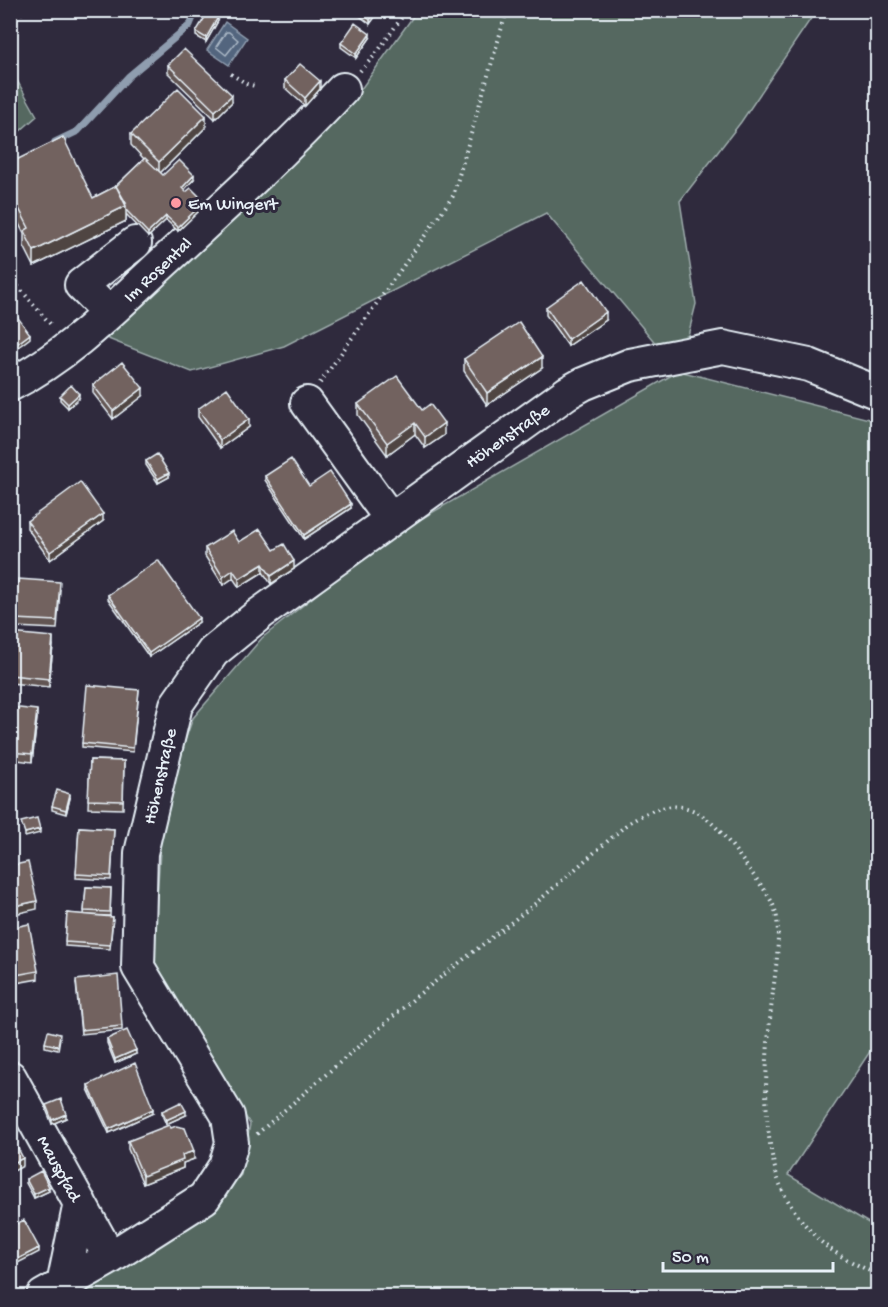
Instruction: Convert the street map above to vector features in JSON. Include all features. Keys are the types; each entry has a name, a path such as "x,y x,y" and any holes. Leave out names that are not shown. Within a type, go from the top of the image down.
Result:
{"street":[{"name":"Im Rosental","path":"10,385 35,372 70,347 109,313 260,173 344,89"},
{"path":"109,313 81,285 135,243"},
{"name":"Höhenstraße","path":"53,1291 204,1198 225,1166 232,1143 228,1116 138,967 141,853 176,705 213,652 261,613 390,518 567,393 630,365 723,347 809,365 878,393"},
{"path":"306,403 390,518"},
{"name":"Mauspfad","path":"10,1077 110,1258"},
{"path":"53,1291 80,1203"}],"path":[{"path":"10,18 27,10"},
{"path":"344,89 376,54 406,10"},
{"path":"306,403 453,196 507,10"},
{"path":"231,74 255,86"},
{"path":"10,277 70,347"},
{"path":"271,1123 418,995 536,903 625,826 638,817 661,808 679,806 692,809 720,830 770,898 777,916 778,935 769,1032 767,1107 770,1143 776,1173 787,1200 820,1241 851,1262 878,1275"}],"green space":[{"path":"417,11 816,11 741,122 680,201 696,304 679,371 546,213 284,346 192,372 98,335 356,96"},
{"path":"10,68 37,116 11,139 10,139"},
{"path":"679,371 877,421 877,1041 788,1175 877,1228 877,1296 65,1296 202,1217 241,1175 250,1124 153,964 163,802 193,718 262,638 386,539"}],"water":[{"path":"225,22 247,38 229,65 207,50"}],"building":[{"path":"358,10 377,10 370,20"},
{"path":"208,12 218,17 206,38 196,32"},
{"path":"355,23 370,34 356,54 341,43"},
{"path":"184,49 232,95 215,111 168,65"},
{"path":"300,64 320,81 305,98 285,80"},
{"path":"178,88 206,116 159,162 131,134"},
{"path":"63,137 93,198 116,186 126,206 34,251 24,231 29,228 10,191 10,163"},
{"path":"145,158 163,175 179,160 194,175 182,188 186,192 191,188 202,199 196,205 198,208 178,227 166,216 148,233 126,210 126,203 116,186"},
{"path":"584,280 606,312 568,339 546,307"},
{"path":"10,307 30,334 10,349"},
{"path":"519,322 542,357 487,393 464,359"},
{"path":"122,362 143,388 113,411 93,385"},
{"path":"397,376 422,410 430,404 444,423 425,437 415,423 387,443 358,404"},
{"path":"71,385 79,394 68,404 60,396"},
{"path":"227,388 249,419 220,440 198,409"},
{"path":"157,454 169,473 158,479 146,461"},
{"path":"291,459 309,486 330,472 351,504 304,535 265,476"},
{"path":"80,482 103,514 50,552 27,521"},
{"path":"260,529 274,550 284,544 294,561 271,576 263,564 239,579 233,570 223,577 205,548 232,531 239,542"},
{"path":"158,560 199,618 149,653 108,595"},
{"path":"18,579 60,582 57,621 15,619"},
{"path":"10,633 53,637 49,679 10,675"},
{"path":"87,685 139,690 133,748 82,743"},
{"path":"10,707 37,710 32,754 10,752"},
{"path":"90,760 124,761 123,801 88,800"},
{"path":"10,785 18,786 15,822 10,822"},
{"path":"57,790 70,794 66,810 52,806"},
{"path":"37,818 40,829 25,833 21,822"},
{"path":"79,827 114,829 111,876 76,874"},
{"path":"28,862 37,901 10,907 10,866"},
{"path":"86,887 111,888 110,912 84,911"},
{"path":"67,913 113,917 110,945 65,942"},
{"path":"29,924 38,971 10,976 10,928"},
{"path":"118,975 122,1026 81,1030 76,980"},
{"path":"127,1030 136,1050 115,1059 107,1039"},
{"path":"48,1031 60,1034 58,1046 45,1043"},
{"path":"135,1063 153,1109 109,1129 88,1085"},
{"path":"61,1099 66,1114 52,1120 46,1105"},
{"path":"181,1102 186,1111 166,1120 162,1111"},
{"path":"169,1125 171,1128 176,1126 185,1128 194,1151 182,1155 183,1160 143,1176 128,1141"},
{"path":"10,1133 23,1158 10,1165"},
{"path":"41,1171 49,1187 34,1194 26,1179"},
{"path":"24,1220 39,1248 10,1263 10,1227"}],"waterway":[{"path":"55,142 78,131 129,76 190,25 196,10"}],"place":[{"name":"Em Wingert","path":"176,203"}]}
